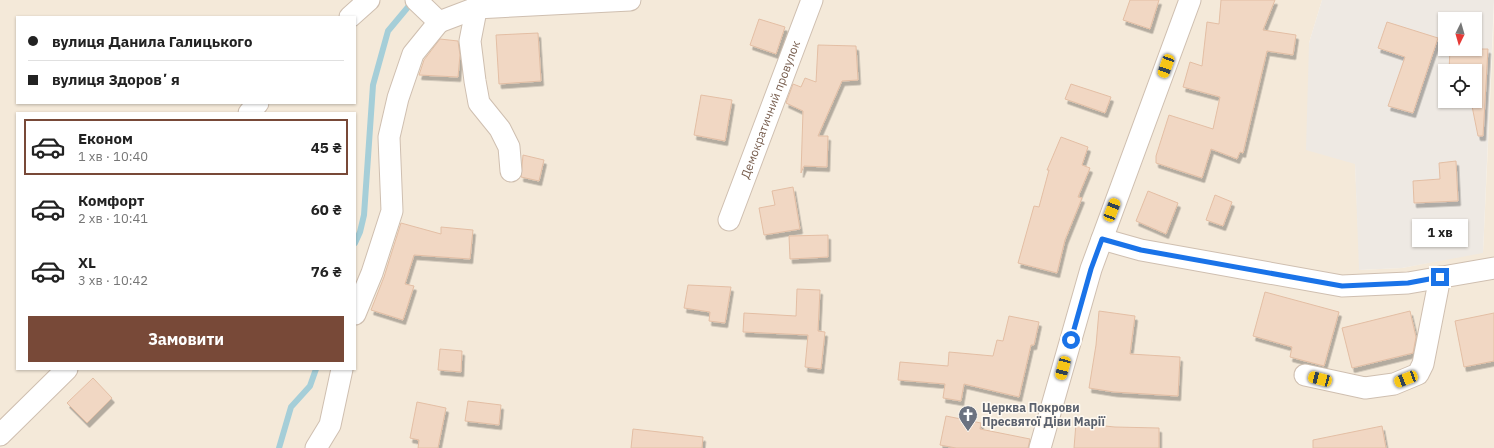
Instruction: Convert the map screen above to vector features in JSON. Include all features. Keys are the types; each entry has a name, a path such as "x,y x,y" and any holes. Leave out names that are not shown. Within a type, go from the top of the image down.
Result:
{"street":[{"path":"351,16 369,0"},
{"path":"416,0 436,19"},
{"path":"356,312 372,273 392,211 388,137 398,98 413,54 436,19 477,4 630,0"},
{"name":"Демократичний провулок","path":"729,220 812,0"},
{"path":"1040,448 1091,269 1190,0"},
{"path":"477,4 470,41 479,103 500,129 509,147 511,171"},
{"path":"250,112 257,104"},
{"path":"1102,239 1141,250 1342,286 1408,283 1494,268"},
{"path":"1305,375 1365,388 1394,384 1418,374 1423,364 1440,277"},
{"path":"0,435 66,370"},
{"path":"316,448 330,424 342,370"}],"shaded area":[{"path":"0,0 1322,0 1309,43 1355,164 1360,270 1402,268 1483,252 1494,16 1494,448 0,448"},
{"path":"1322,0 1494,0 1483,253 1402,268 1359,270 1355,164 1306,150 1309,43"}],"building":[{"path":"1130,0 1159,0 1150,29 1123,20"},
{"path":"1221,0 1275,0 1263,30 1296,35 1293,55 1267,51 1243,153 1240,152 1237,159 1211,149 1202,178 1156,163 1156,156 1169,115 1213,129 1220,97 1183,87 1190,62 1202,66 1207,22 1219,24"},
{"path":"759,19 785,27 776,54 750,45"},
{"path":"1387,22 1438,38 1413,113 1388,106 1405,57 1378,48"},
{"path":"538,33 541,81 499,84 496,35"},
{"path":"440,39 458,41 460,55 458,77 419,75 424,60"},
{"path":"818,45 856,46 858,80 842,81 818,136 828,136 827,167 804,166 801,173 803,111 786,103 793,84 801,87 805,78 816,82"},
{"path":"1482,49 1488,49 1483,136 1478,136 1472,108 1482,108 1482,64 1449,64 1450,56 1482,56"},
{"path":"1071,84 1111,97 1105,113 1065,99"},
{"path":"701,95 732,100 725,141 694,135"},
{"path":"1061,137 1088,147 1082,165 1090,168 1078,197 1082,198 1065,240 1057,273 1018,263 1034,206 1039,207 1049,170 1047,170"},
{"path":"523,155 544,160 539,181 521,177"},
{"path":"1456,161 1458,201 1414,203 1413,181 1440,179 1439,163"},
{"path":"793,187 800,229 764,235 759,208 775,205 772,191"},
{"path":"1148,191 1178,203 1166,234 1136,221"},
{"path":"1215,195 1232,202 1223,226 1206,220"},
{"path":"401,223 441,234 441,227 473,230 470,259 414,255 405,284 414,286 403,320 371,310 384,277"},
{"path":"828,235 828,257 790,259 789,236"},
{"path":"688,285 731,287 725,323 709,321 710,312 684,308"},
{"path":"797,289 820,290 818,331 825,332 821,369 805,367 808,335 743,332 744,313 796,316"},
{"path":"1265,292 1339,312 1324,366 1290,357 1292,347 1253,336"},
{"path":"1099,311 1135,316 1130,354 1180,357 1178,396 1114,392 1089,388 1096,345"},
{"path":"1410,311 1416,337 1413,353 1352,368 1342,328"},
{"path":"1494,313 1494,361 1464,367 1455,321"},
{"path":"1009,316 1039,322 1034,345 1031,345 1019,397 964,384 961,401 943,398 945,384 898,380 900,362 948,366 949,352 993,356 997,340 1003,341"},
{"path":"440,349 462,351 461,372 438,370"},
{"path":"93,378 112,398 87,423 67,403"},
{"path":"468,401 501,405 499,425 465,421"},
{"path":"417,402 446,408 438,448 418,448 419,440 410,438"},
{"name":"Церква Покрови Пресвятої Діви Марії","path":"946,416 981,423 980,429 1030,439 1028,448 956,448 940,445"},
{"path":"1076,423 1115,427 1159,428 1159,448 1074,448"},
{"path":"1382,426 1386,448 1313,448 1313,440"},
{"path":"633,429 703,437 702,448 631,448"}],"waterway":[{"path":"356,241 360,232 364,215 373,85 388,31 413,1"},
{"path":"279,448 291,407 310,386 316,370"}],"place":[{"name":"Церква Покрови Пресвятої Діви Марії","path":"968,432"}],"route":[{"path":"1071,340 1091,269 1102,239 1141,250 1342,286 1408,283 1440,277"}]}
